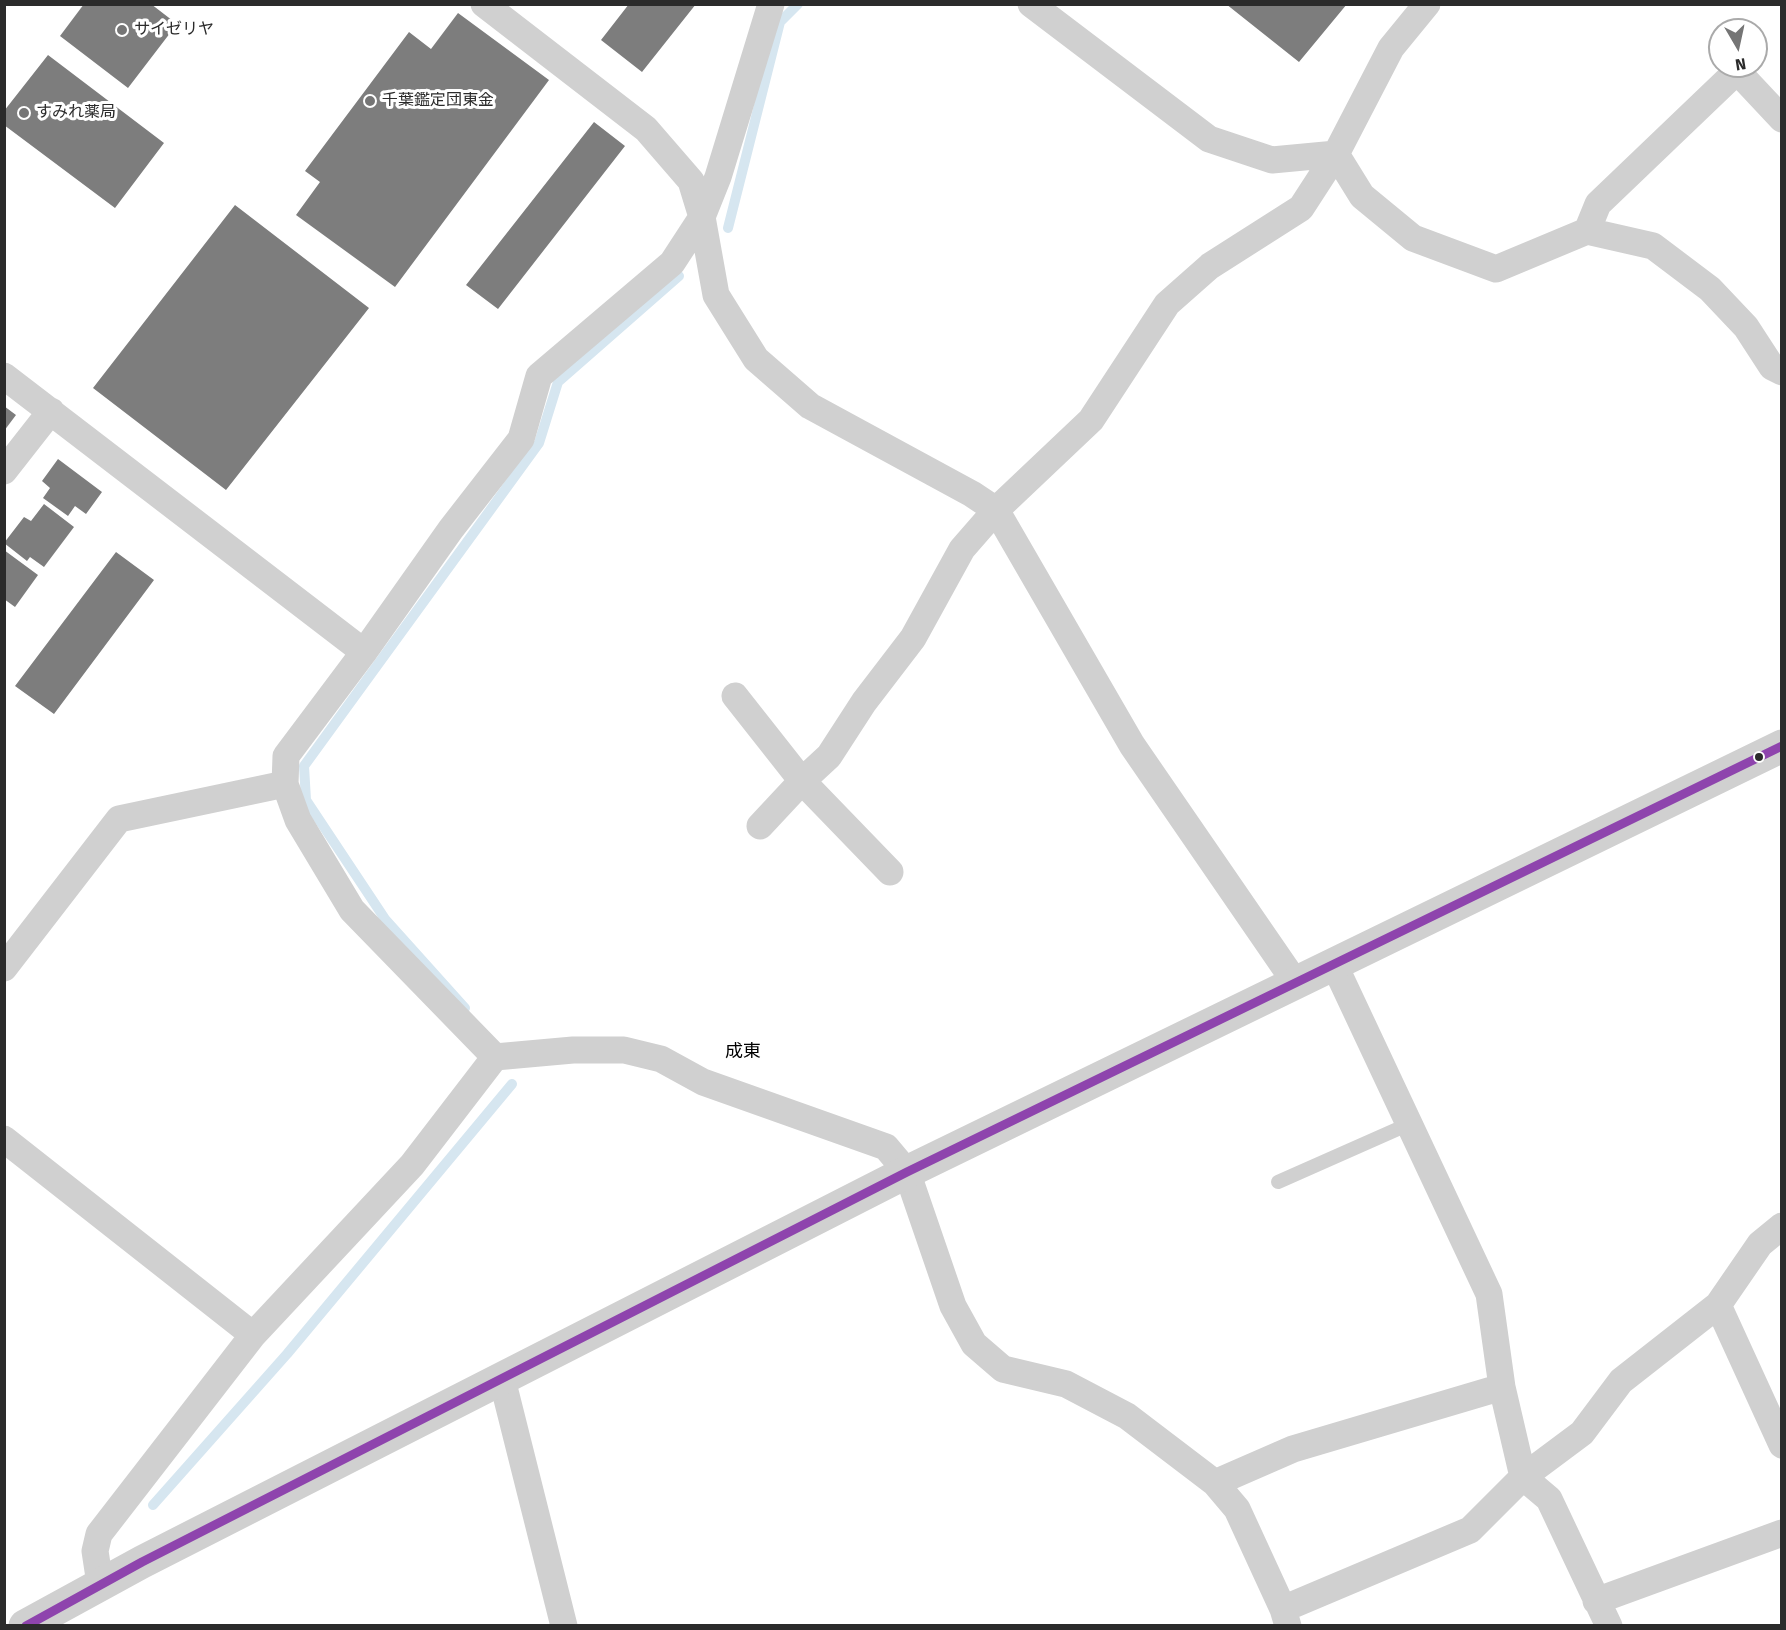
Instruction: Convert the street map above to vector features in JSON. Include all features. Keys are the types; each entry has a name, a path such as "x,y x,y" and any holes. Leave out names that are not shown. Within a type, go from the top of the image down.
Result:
{"street":[{"path":"484,4 646,129 691,181 702,216 716,295 756,359 810,406 972,494 996,510 1132,745 1295,982"},
{"path":"495,1057 352,910 298,820 285,783 286,756 364,652 451,529 520,439 539,376 672,263 702,216 718,177 771,4"},
{"path":"1031,4 1209,139 1272,160 1336,154"},
{"path":"760,826 829,756 864,702 913,638 962,549 996,510 1091,420 1167,304 1210,266 1301,208 1336,154 1391,48 1427,4"},
{"path":"1587,231 1598,204 1737,71 1782,119"},
{"path":"1336,154 1362,196 1413,238 1496,269 1587,231 1653,246 1710,289 1746,327 1772,367 1782,372"},
{"path":"4,376 364,652"},
{"path":"4,471 51,411"},
{"path":"735,696 802,781 890,872"},
{"path":"25,1626 100,1584 907,1172 1782,746"},
{"path":"4,968 119,819 285,783"},
{"path":"1334,964 1489,1294 1502,1387 1523,1477 1549,1499 1609,1626"},
{"path":"100,1584 96,1551 99,1534 253,1335 412,1165 495,1057 573,1050 624,1050 661,1059 703,1082 886,1147 907,1172 953,1306 974,1344 1003,1369 1066,1384 1127,1416 1215,1483 1237,1509 1286,1617 1470,1530 1523,1477 1582,1433 1621,1381 1718,1305 1760,1244 1782,1226"},
{"path":"4,1139 253,1335"},
{"path":"1718,1305 1782,1444"},
{"path":"502,1379 564,1626"},
{"path":"1215,1483 1293,1449 1502,1387"},
{"path":"1596,1601 1782,1533"}],"lane":[{"path":"1278,1182 1409,1124"}],"building":[{"path":"84,4 151,4 177,24 128,88 60,36"},
{"path":"629,4 696,4 642,72 601,40"},
{"path":"1226,4 1347,4 1299,62"},
{"path":"458,13 549,80 395,287 296,215 320,182 305,171 409,32 431,49"},
{"path":"48,55 164,143 115,208 4,125 4,111"},
{"path":"594,122 625,146 498,309 466,285"},
{"path":"235,205 369,308 226,490 93,388"},
{"path":"4,406 16,415 4,431"},
{"path":"58,459 102,492 86,514 75,506 68,516 43,498 50,488 42,481"},
{"path":"44,504 74,527 44,567 30,557 27,561 4,543 24,517 31,521"},
{"path":"4,550 38,575 15,607 4,599"},
{"path":"116,552 154,580 54,714 15,686"}],"waterway":[{"path":"728,228 780,22 798,4"},
{"path":"465,1008 385,919 306,800 304,766 539,443 558,382 679,276"},
{"path":"153,1505 287,1354 512,1084"}],"transit line":[{"path":"26,1626 142,1562 907,1172 1782,746"}],"place":[{"name":"サイゼリヤ","path":"122,30"},
{"name":"千葉鑑定団東金","path":"370,101"},
{"name":"すみれ薬局","path":"24,113"}],"district":[{"name":"成東","path":"743,1052"}]}
